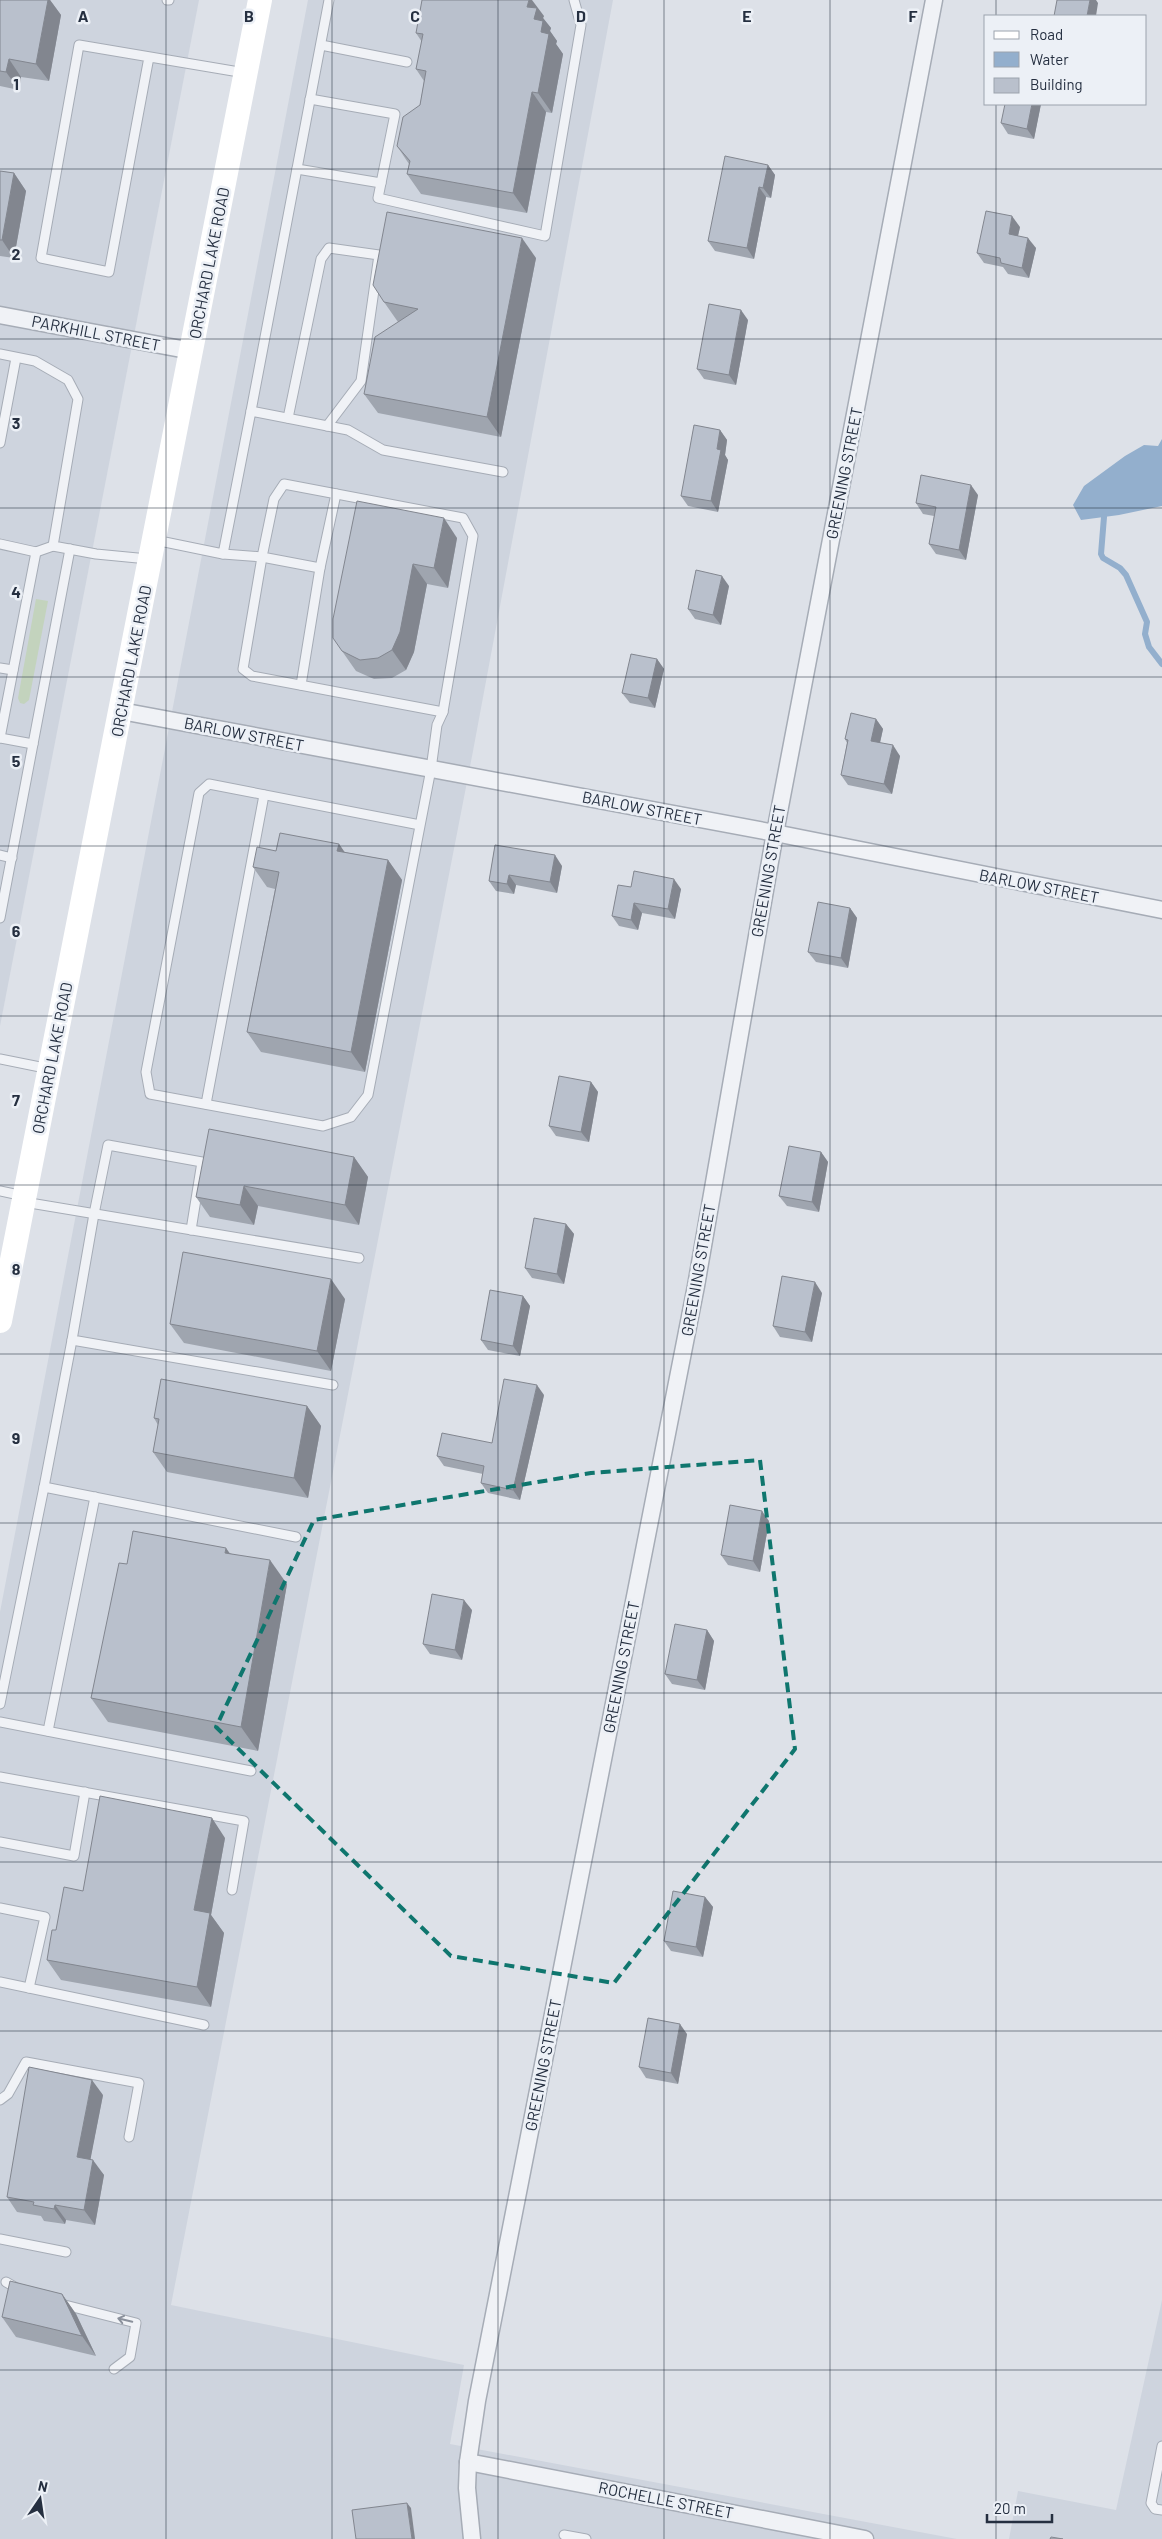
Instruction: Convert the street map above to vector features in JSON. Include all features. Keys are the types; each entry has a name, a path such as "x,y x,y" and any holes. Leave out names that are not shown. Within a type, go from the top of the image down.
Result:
{"main road":[{"name":"ORCHARD LAKE ROAD","path":"0,1321 260,0"}],"street":[{"name":"GREENING STREET","path":"472,2539 467,2488 468,2462 481,2382 696,1286 775,833 934,0"},
{"name":"PARKHILL STREET","path":"0,315 192,351"},
{"name":"BARLOW STREET","path":"121,711 775,833 1162,910"},
{"name":"ROCHELLE STREET","path":"468,2462 864,2539"}],"lane":[{"path":"223,554 329,0"},
{"path":"310,99 395,114 378,198 545,236 581,25 574,0"},
{"path":"149,57 109,272 41,258 79,45 246,73"},
{"path":"321,45 407,62"},
{"path":"297,169 382,183"},
{"path":"288,418 321,259 329,248 379,256 361,381 327,426"},
{"path":"0,354 35,361 68,380 78,399 53,546"},
{"path":"0,443 16,358"},
{"path":"251,411 348,430 383,450 502,472"},
{"path":"420,825 209,784 199,793 146,1072 150,1094 323,1126 351,1117 368,1095 431,769 437,726 443,712 473,536 463,518 284,484 274,499 243,669 252,676 443,712"},
{"path":"301,685 320,568 336,494"},
{"path":"0,544 36,552 53,546 70,549 153,550 223,554 262,557 320,568"},
{"path":"0,918 70,549"},
{"path":"33,744 0,738 36,552"},
{"path":"0,668 13,670"},
{"path":"206,1104 264,795"},
{"path":"0,855 12,858"},
{"path":"0,1059 50,1069"},
{"path":"0,1704 44,1487 108,1145 202,1162 191,1230"},
{"path":"0,1191 24,1199 94,1214 359,1258"},
{"path":"72,1340 333,1385"},
{"path":"44,1487 296,1537"},
{"path":"48,1731 95,1497"},
{"path":"0,1722 251,1771"},
{"path":"0,1777 244,1821 232,1890"},
{"path":"0,1842 74,1856 85,1792"},
{"path":"0,1908 45,1917 29,1988"},
{"path":"0,1982 204,2025"},
{"path":"0,2100 8,2094 26,2062 139,2082 129,2136"},
{"path":"0,2240 66,2252"},
{"path":"6,2282 26,2293"},
{"path":"52,2301 136,2322 130,2357 114,2369"},
{"path":"1162,2446 1151,2504 1155,2509 1162,2510"},
{"path":"564,2535 586,2539"}],"highlighted area":[{"path":"760,1460 795,1749 614,1983 451,1956 216,1727 314,1520 591,1473"}],"shaded area":[{"path":"0,0 199,0 0,1026"},
{"path":"308,0 613,0 473,751 171,2305 464,2365 450,2444 957,2539 0,2539 0,1612"},
{"path":"1162,2300 1162,2539 1009,2539 1018,2491 1116,2510"}],"green space":[{"path":"36,599 48,601 29,700 24,704 20,703 18,698"}],"water":[{"path":"1162,439 1162,506 1119,515 1081,520 1073,505 1084,486 1125,456 1144,445 1158,446"}],"building":[{"path":"0,0 48,0 36,64 9,59 6,72 0,71"},
{"path":"422,0 529,0 527,7 537,8 534,19 543,21 541,32 549,34 538,93 532,92 513,193 407,174 410,161 397,146 403,117 420,105 426,71 416,69 423,34 416,33"},
{"path":"1057,0 1090,0 1087,15 1054,15"},
{"path":"1005,105 1032,105 1027,129 1001,123"},
{"path":"725,156 768,165 763,188 759,187 747,248 708,241"},
{"path":"0,171 14,173 2,240 0,240"},
{"path":"986,211 1012,216 1009,234 1028,238 1022,268 1001,263 1000,258 977,253"},
{"path":"387,212 522,238 487,417 364,394 375,337 418,309 384,302 373,285"},
{"path":"709,304 741,310 729,375 697,369"},
{"path":"694,425 720,430 717,449 721,450 711,501 681,496"},
{"path":"921,475 971,485 959,550 929,544 936,507 916,503"},
{"path":"357,501 444,518 434,568 413,564 400,632 392,650 378,658 360,660 342,651 333,638 333,619"},
{"path":"696,570 722,576 713,615 688,609"},
{"path":"631,654 657,659 648,698 622,693"},
{"path":"851,713 876,719 871,741 893,745 884,784 841,775 848,740 845,739"},
{"path":"280,833 339,844 337,851 388,860 351,1052 247,1032 279,872 253,867 257,847 276,851"},
{"path":"495,845 555,855 550,882 509,875 507,884 489,881"},
{"path":"634,871 674,879 668,909 634,903 631,920 612,916 618,885 631,887"},
{"path":"818,902 850,908 841,958 808,952"},
{"path":"559,1076 591,1082 581,1132 549,1126"},
{"path":"209,1129 354,1157 345,1205 244,1186 240,1205 196,1197"},
{"path":"789,1146 821,1152 812,1202 779,1196"},
{"path":"534,1218 566,1224 557,1274 525,1268"},
{"path":"183,1252 331,1279 317,1351 170,1324"},
{"path":"782,1276 815,1282 805,1332 773,1326"},
{"path":"490,1290 523,1296 513,1346 481,1340"},
{"path":"161,1379 307,1406 294,1478 153,1452 159,1419 154,1418"},
{"path":"504,1379 537,1385 513,1490 481,1483 484,1466 437,1456 442,1433 492,1443"},
{"path":"730,1505 762,1511 753,1561 721,1555"},
{"path":"133,1531 226,1548 225,1553 270,1560 241,1727 91,1698 119,1563 127,1564"},
{"path":"432,1594 464,1600 455,1650 423,1644"},
{"path":"675,1624 707,1630 697,1680 665,1674"},
{"path":"100,1796 212,1818 194,1910 210,1913 197,1987 47,1960 52,1930 56,1930 64,1887 83,1891"},
{"path":"673,1891 705,1897 696,1947 664,1941"},
{"path":"648,2018 680,2024 671,2073 639,2067"},
{"path":"29,2067 92,2080 77,2157 93,2160 84,2210 55,2205 54,2209 33,2205 34,2202 7,2197"},
{"path":"10,2281 62,2294 82,2336 2,2317"},
{"path":"407,2503 412,2539 356,2539 352,2510"}],"waterway":[{"path":"1104,517 1101,554 1103,558 1120,568 1126,575 1147,622 1145,634 1149,647 1162,664"}]}
